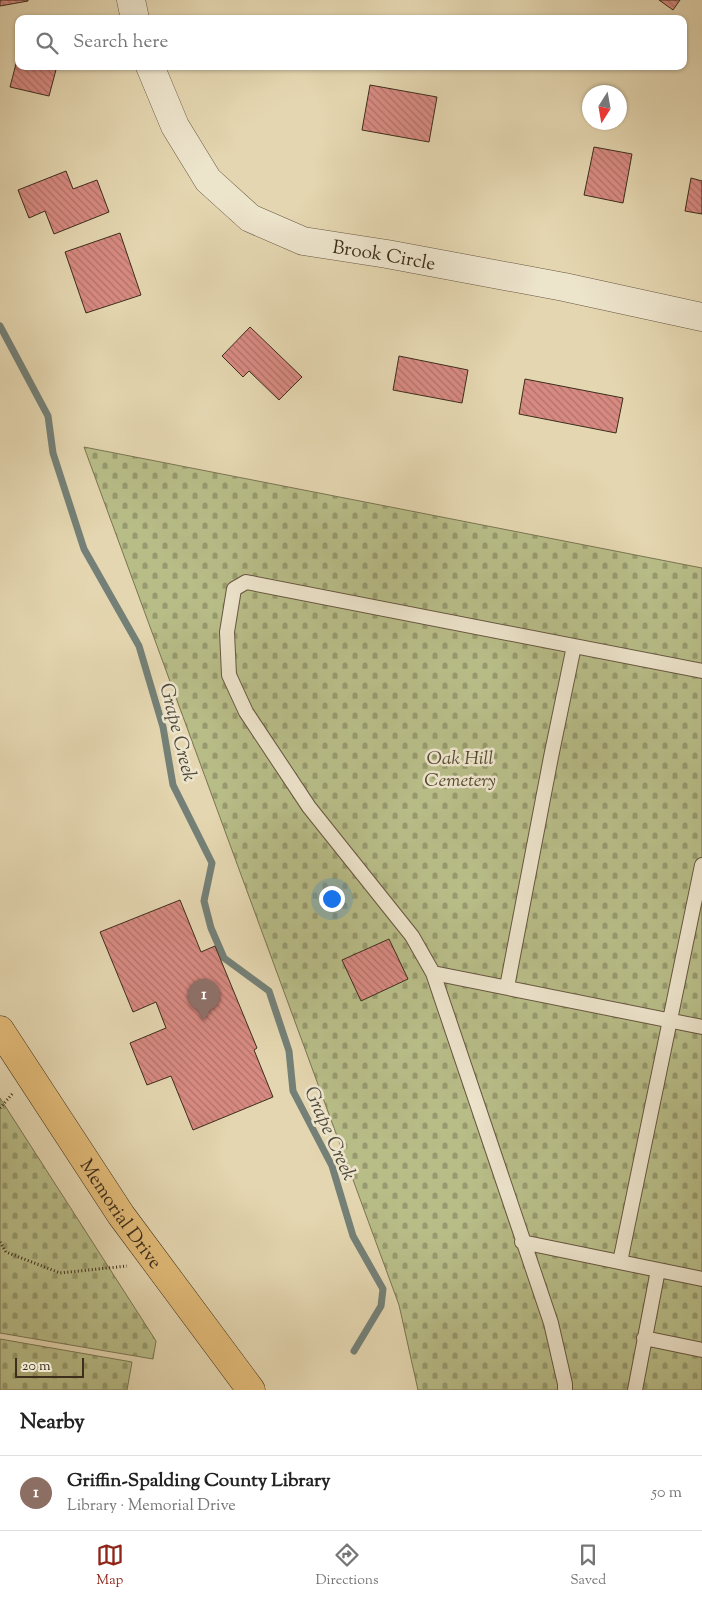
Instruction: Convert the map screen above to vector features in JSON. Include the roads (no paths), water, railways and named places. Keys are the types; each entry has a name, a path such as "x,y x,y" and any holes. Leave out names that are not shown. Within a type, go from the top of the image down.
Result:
{"main road":[{"name":"Memorial Drive","path":"0,1030 121,1215 251,1390"}],"street":[{"path":"130,0 134,15"},
{"name":"Brook Circle","path":"152,70 174,126 208,180 250,218 303,241 387,254 555,285 702,317"}],"lane":[{"path":"565,1390 551,1323 522,1242 433,973 412,936 309,807 246,712 229,675 227,632 234,589 246,582 702,671"},
{"path":"507,987 574,646"},
{"path":"620,1262 702,865"},
{"path":"433,973 702,1027"},
{"path":"522,1242 702,1279"},
{"path":"635,1390 658,1270"},
{"path":"644,1338 702,1350"}],"waterway":[{"name":"Grape Creek","path":"0,326 48,416 53,453 84,549 139,646 163,727 173,785 212,863 204,901 211,928 224,958 269,991 289,1051 293,1091 332,1166 353,1236 383,1289 381,1306 354,1351"}],"place":[{"name":"Griffin-Spalding County Library","path":"204,1020"}],"park label":[{"name":"Oak Hill Cemetery","path":"460,768"}]}
